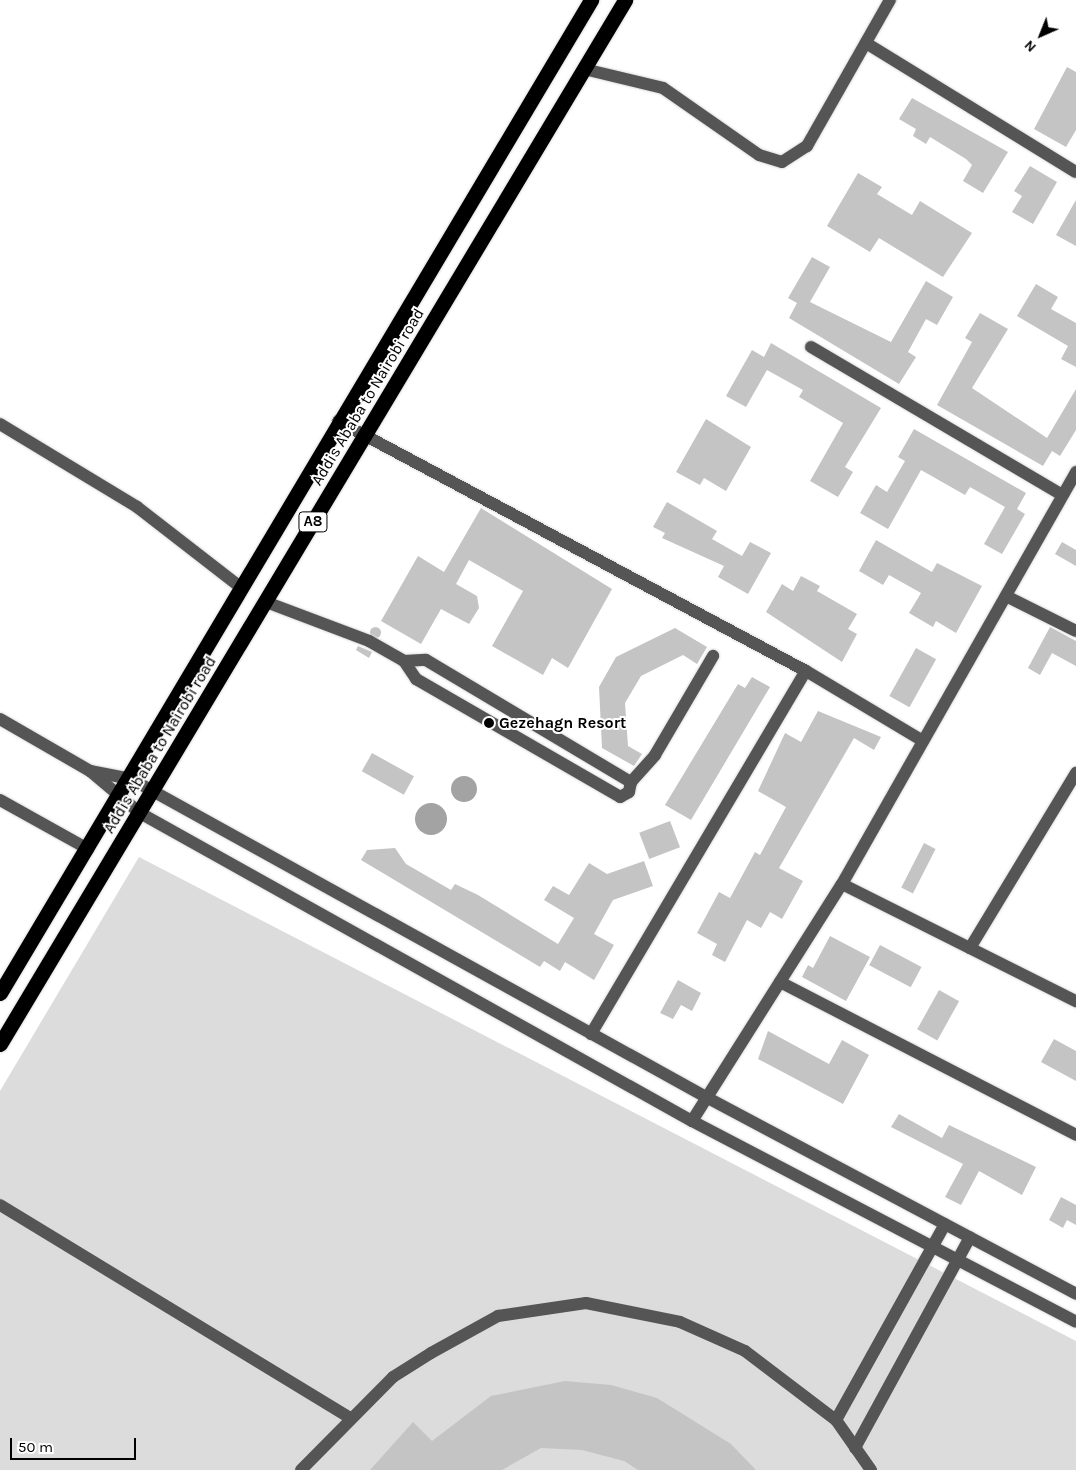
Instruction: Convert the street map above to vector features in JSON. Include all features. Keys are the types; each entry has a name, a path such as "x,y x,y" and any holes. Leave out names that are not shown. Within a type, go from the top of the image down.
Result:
{"highway":[{"name":"Addis Ababa to Nairobi road","path":"0,993 119,800 240,587 591,0"},
{"name":"Addis Ababa to Nairobi road","path":"0,1044 153,792 625,0"}],"street":[{"path":"584,69 663,88 760,155 782,162 796,157 807,146 890,0"},
{"path":"866,42 1076,172"},
{"path":"812,347 1062,495"},
{"path":"338,421 806,671 924,741"},
{"path":"0,424 137,507 240,587"},
{"path":"692,1121 842,884 1076,472"},
{"path":"1006,596 1076,631"},
{"path":"266,602 369,641 404,661 416,679 620,797 629,792 631,782 655,754 713,656"},
{"path":"404,661 426,660 631,782"},
{"path":"591,1034 806,671"},
{"path":"0,719 90,771 119,800 140,813 692,1121 958,1262 1076,1322"},
{"path":"90,771 131,779 706,1097 1076,1294"},
{"path":"970,948 1076,773"},
{"path":"0,800 88,849"},
{"path":"842,884 1076,1001"},
{"path":"780,982 1076,1135"},
{"path":"0,1205 349,1417"},
{"path":"836,1420 945,1224"},
{"path":"855,1448 970,1237"},
{"path":"301,1470 349,1417 393,1377 498,1316 586,1303 680,1322 745,1351 836,1420 871,1470"}],"shaded area":[{"path":"464,776 473,780 477,789 473,798 464,802 455,798 451,789 455,780"},
{"path":"431,803 443,807 447,819 443,831 431,835 419,831 415,819 419,807"},
{"path":"139,857 1076,1341 1076,1470 0,1470 0,1091"}],"building":[{"path":"1067,67 1076,72 1076,130 1066,147 1034,129"},
{"path":"912,98 1008,152 983,193 963,181 972,165 966,159 930,137 926,144 913,136 916,129 899,119"},
{"path":"1030,166 1057,182 1033,224 1012,212 1022,196 1014,191"},
{"path":"858,173 882,187 877,194 912,215 920,201 972,233 943,277 879,238 870,252 827,226"},
{"path":"1076,200 1076,246 1056,235"},
{"path":"812,257 830,267 810,302 891,342 926,281 953,297 937,325 926,319 908,352 916,357 899,384 789,318 797,303 788,298"},
{"path":"1036,284 1058,297 1051,309 1076,323 1076,367 1061,359 1068,346 1017,316"},
{"path":"980,313 1008,329 972,388 1047,438 1076,389 1076,430 1060,456 1052,451 1043,466 937,405 972,342 965,338"},
{"path":"771,343 881,408 845,467 853,472 838,497 810,481 843,423 799,397 803,390 767,370 746,407 726,396 752,350 764,357"},
{"path":"706,419 751,447 726,491 704,478 700,485 676,472"},
{"path":"914,429 1026,493 1017,509 1025,514 1002,554 984,544 1005,507 970,487 965,495 921,470 888,529 860,513 876,485 887,492 905,461 898,457"},
{"path":"667,502 717,531 712,539 742,556 750,542 771,553 748,594 718,577 724,566 662,538 665,533 653,527"},
{"path":"481,508 612,589 568,668 552,658 543,675 492,646 523,591 469,560 456,584 477,596 479,608 469,624 441,609 421,644 381,621 418,556 444,572"},
{"path":"876,540 932,572 937,563 982,586 956,633 936,621 933,627 909,613 921,593 889,575 883,585 859,571"},
{"path":"1062,542 1076,550 1076,566 1055,554"},
{"path":"801,576 820,586 817,591 857,614 848,629 857,634 842,662 766,612 782,584 793,591"},
{"path":"373,627 377,627 380,632 379,636 373,637 370,634 370,630"},
{"path":"1050,627 1076,641 1076,666 1052,653 1040,675 1028,668"},
{"path":"675,628 707,647 697,664 683,655 641,676 625,703 628,746 642,754 634,766 602,748 599,687 616,657"},
{"path":"358,646 372,652 369,658 356,650"},
{"path":"916,648 936,659 909,707 889,696"},
{"path":"752,677 770,687 691,820 665,805 738,684 745,688"},
{"path":"818,711 881,737 874,750 854,738 779,868 803,881 782,919 770,912 761,928 747,920 725,962 712,955 717,944 697,933 719,892 730,898 755,852 760,855 786,807 758,791 785,733 801,742"},
{"path":"372,753 414,776 404,795 362,771"},
{"path":"670,821 680,847 649,859 639,833"},
{"path":"924,843 936,849 913,893 901,888"},
{"path":"395,848 406,864 451,890 455,884 478,895 558,944 574,918 544,900 553,886 569,895 589,863 607,874 644,861 653,886 613,900 594,934 614,945 594,980 565,962 560,971 544,961 540,967 361,860 367,850"},
{"path":"830,936 870,957 846,1001 802,977 808,965 813,968"},
{"path":"880,945 921,967 911,987 869,965"},
{"path":"678,980 701,993 692,1011 681,1005 673,1019 660,1013"},
{"path":"939,990 959,1001 937,1041 917,1029"},
{"path":"768,1031 829,1064 842,1040 869,1055 843,1104 758,1059"},
{"path":"1054,1039 1076,1051 1076,1081 1041,1062"},
{"path":"899,1114 942,1138 949,1125 1036,1167 1022,1195 979,1171 961,1205 945,1197 963,1164 891,1127"},
{"path":"1061,1197 1076,1205 1076,1225 1067,1220 1063,1228 1049,1220"},
{"path":"565,1381 611,1385 657,1398 731,1444 756,1470 638,1470 624,1461 582,1450 541,1448 502,1470 370,1470 413,1422 432,1441 491,1396"}],"place":[{"name":"Gezehagn Resort","path":"489,723"}]}
